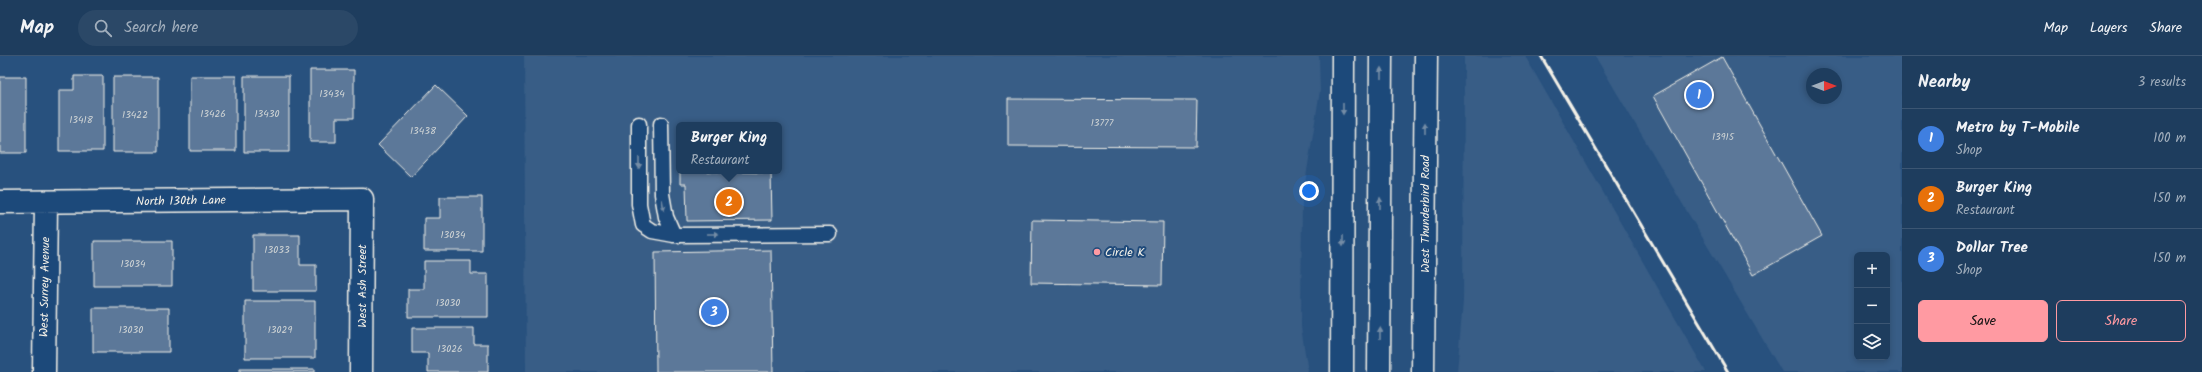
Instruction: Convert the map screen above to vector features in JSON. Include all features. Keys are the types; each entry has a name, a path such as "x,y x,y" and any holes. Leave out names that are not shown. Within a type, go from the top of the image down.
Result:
{"main road":[{"path":"1342,372 1343,56"},
{"path":"1379,372 1381,56"},
{"name":"West Thunderbird Road","path":"1423,372 1426,56"},
{"name":"North 130th Lane","path":"0,202 46,203 362,200"},
{"name":"West Ash Street","path":"361,372 362,200"},
{"name":"West Surrey Avenue","path":"44,372 46,203"}],"lane":[{"path":"639,124 639,204 643,225 652,231 674,234 830,234"},
{"path":"661,124 662,194 666,217 674,234"}],"shaded area":[{"path":"524,56 1319,56 1320,91 1302,202 1301,327 1308,372 526,372"},
{"path":"1464,56 1525,56 1706,372 1457,372 1463,301"},
{"path":"1595,56 1902,56 1902,372 1782,372"}],"building":[{"path":"1722,57 1822,236 1753,275 1653,96"},
{"path":"310,70 354,70 354,118 336,118 336,142 310,142"},
{"path":"74,76 103,76 103,151 59,151 59,90 74,90"},
{"path":"190,76 236,76 236,151 190,151"},
{"path":"244,76 289,76 289,152 244,152"},
{"path":"0,77 26,77 26,153 0,153"},
{"path":"113,77 158,77 158,152 113,152"},
{"path":"436,85 468,116 411,177 378,145"},
{"path":"1008,99 1197,100 1196,147 1008,146"},
{"path":"680,174 771,174 772,220 687,221 686,184 680,184"},
{"path":"440,197 482,197 482,251 424,251 424,218 440,218"},
{"name":"Circle K","path":"1032,220 1163,222 1162,285 1031,283"},
{"path":"253,235 300,235 300,265 316,265 316,291 253,291"},
{"path":"94,241 172,241 172,286 94,286"},
{"path":"771,250 773,372 656,372 655,252"},
{"path":"424,261 471,261 471,274 488,274 488,317 408,317 408,289 424,289"},
{"path":"245,301 315,301 315,358 245,358"},
{"path":"93,308 169,308 169,352 93,352"},
{"path":"412,328 474,328 474,344 488,344 488,372 428,372 428,353 412,353"},
{"path":"240,369 315,369 315,372 240,372"}],"railway":[{"path":"1541,56 1728,372"}],"place":[{"name":"Metro by T-Mobile","path":"1699,95"},
{"name":"Burger King","path":"729,202"},
{"name":"Circle K","path":"1097,252"},
{"name":"Dollar Tree","path":"714,312"}]}
